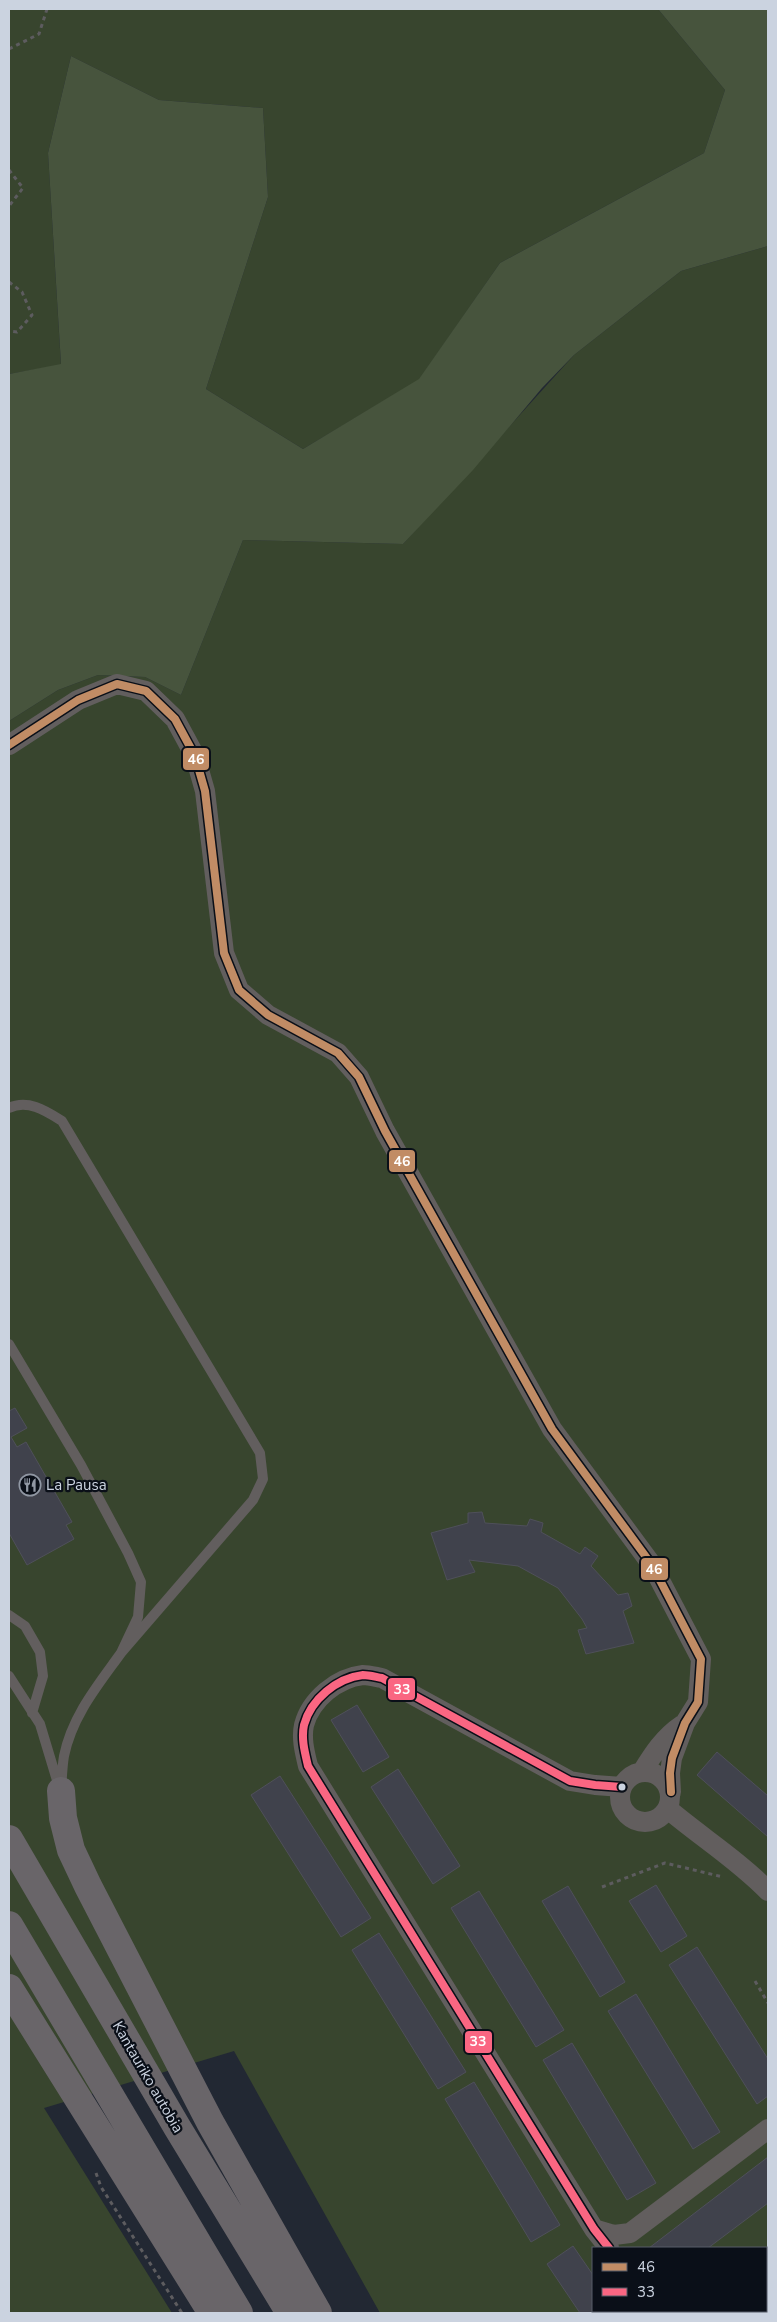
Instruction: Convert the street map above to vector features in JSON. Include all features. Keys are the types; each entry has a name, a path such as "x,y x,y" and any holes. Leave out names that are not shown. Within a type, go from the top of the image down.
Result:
{"highway":[{"path":"60,1791 63,1818 71,1850 88,1886 210,2122 318,2313"},
{"name":"Kantauriko autobia","path":"9,1839 172,2118 290,2313"},
{"path":"9,1925 239,2313"},
{"path":"9,1988 212,2313"}],"street":[{"path":"9,745 78,700 117,684 146,692 175,719 195,756 205,791 224,953 239,990 268,1015 338,1053 359,1077 385,1131 552,1429 652,1566 701,1660 698,1702 685,1723 672,1758 670,1800 656,1820 639,1822 625,1812 621,1804 622,1787 630,1777 642,1772 657,1774 664,1779 670,1800 693,1831 748,1870 768,1890"},
{"path":"608,2247 594,2229 308,1766 303,1740 304,1724 314,1704 329,1688 343,1680 364,1675 382,1678 570,1781 622,1787"},
{"path":"642,1772 655,1752 674,1730 685,1723"},
{"path":"594,2229 627,2241 768,2129"}],"lane":[{"path":"9,1108 18,1103 34,1106 62,1121 260,1453 263,1479 253,1500 121,1653 84,1704 71,1731 64,1757 60,1791"},
{"path":"9,1344 81,1466 128,1553 141,1582 138,1617 121,1653"},
{"path":"9,1615 25,1626 40,1652 43,1676 32,1713"},
{"path":"9,1676 40,1724 60,1791"}],"path":[{"path":"9,49 39,34 47,9"},
{"path":"9,170 23,188 9,206"},
{"path":"9,282 22,292 32,315 17,332 9,331"},
{"path":"602,1887 665,1863 738,1881 748,1870"},
{"path":"754,1981 768,2003"}],"green space":[{"path":"9,9 658,9 725,90 704,153 500,263 419,380 303,449 206,389 268,197 263,108 159,100 71,56 48,153 61,365 9,374"},
{"path":"658,9 768,9 768,246 681,271 574,355 542,388 473,470 403,544 243,540 181,695 145,677 98,675 58,690 9,721 9,374 61,364 48,153 71,56 159,100 263,108 268,197 206,389 303,449 419,379 500,263 704,153 725,90"},
{"path":"768,246 768,2313 380,2313 234,2051 44,2108 172,2313 9,2313 9,721 58,690 98,675 145,677 181,695 243,540 403,544 574,355 681,271"}],"building":[{"name":"La Pausa","path":"15,1408 27,1428 11,1437 17,1447 26,1442 72,1522 66,1525 74,1539 27,1565 9,1533 9,1411"},
{"path":"482,1512 485,1523 527,1526 530,1519 543,1523 541,1532 580,1554 585,1547 598,1556 591,1566 618,1595 628,1593 632,1606 623,1611 634,1643 586,1654 578,1630 587,1628 582,1619 558,1588 518,1566 469,1560 475,1572 447,1580 431,1533 468,1523 468,1513"},
{"path":"357,1705 389,1757 363,1772 331,1720"},
{"path":"717,1752 768,1796 768,1837 697,1775"},
{"path":"398,1769 460,1866 433,1884 371,1787"},
{"path":"280,1776 371,1918 341,1937 251,1795"},
{"path":"656,1885 687,1936 661,1952 629,1901"},
{"path":"568,1886 625,1982 600,1997 542,1901"},
{"path":"479,1891 564,2030 536,2047 451,1908"},
{"path":"379,1933 466,2072 438,2089 352,1950"},
{"path":"697,1947 768,2059 768,2096 757,2104 669,1965"},
{"path":"636,1994 720,2132 693,2149 608,2011"},
{"path":"572,2043 656,2183 627,2200 543,2060"},
{"path":"474,2082 560,2225 531,2242 445,2099"},
{"path":"768,2157 768,2203 709,2247 650,2247"},
{"path":"573,2246 592,2274 592,2312 619,2313 580,2313 547,2264"},
{"path":"768,2266 768,2309 767,2310"},
{"path":"706,2312 764,2312 763,2313 705,2313"}],"transit line":[{"name":"46","path":"9,745 78,700 117,684 146,691 175,719 195,756 205,791 224,953 239,990 268,1015 338,1053 359,1077 385,1131 552,1429 652,1565 701,1659 698,1702 685,1723 672,1758 670,1773 671,1792"},
{"name":"33","path":"608,2247 594,2229 308,1766 303,1741 303,1730 307,1716 326,1691 353,1677 372,1676 382,1678 570,1781 622,1787"}],"place":[{"name":"La Pausa","path":"30,1485"}]}
